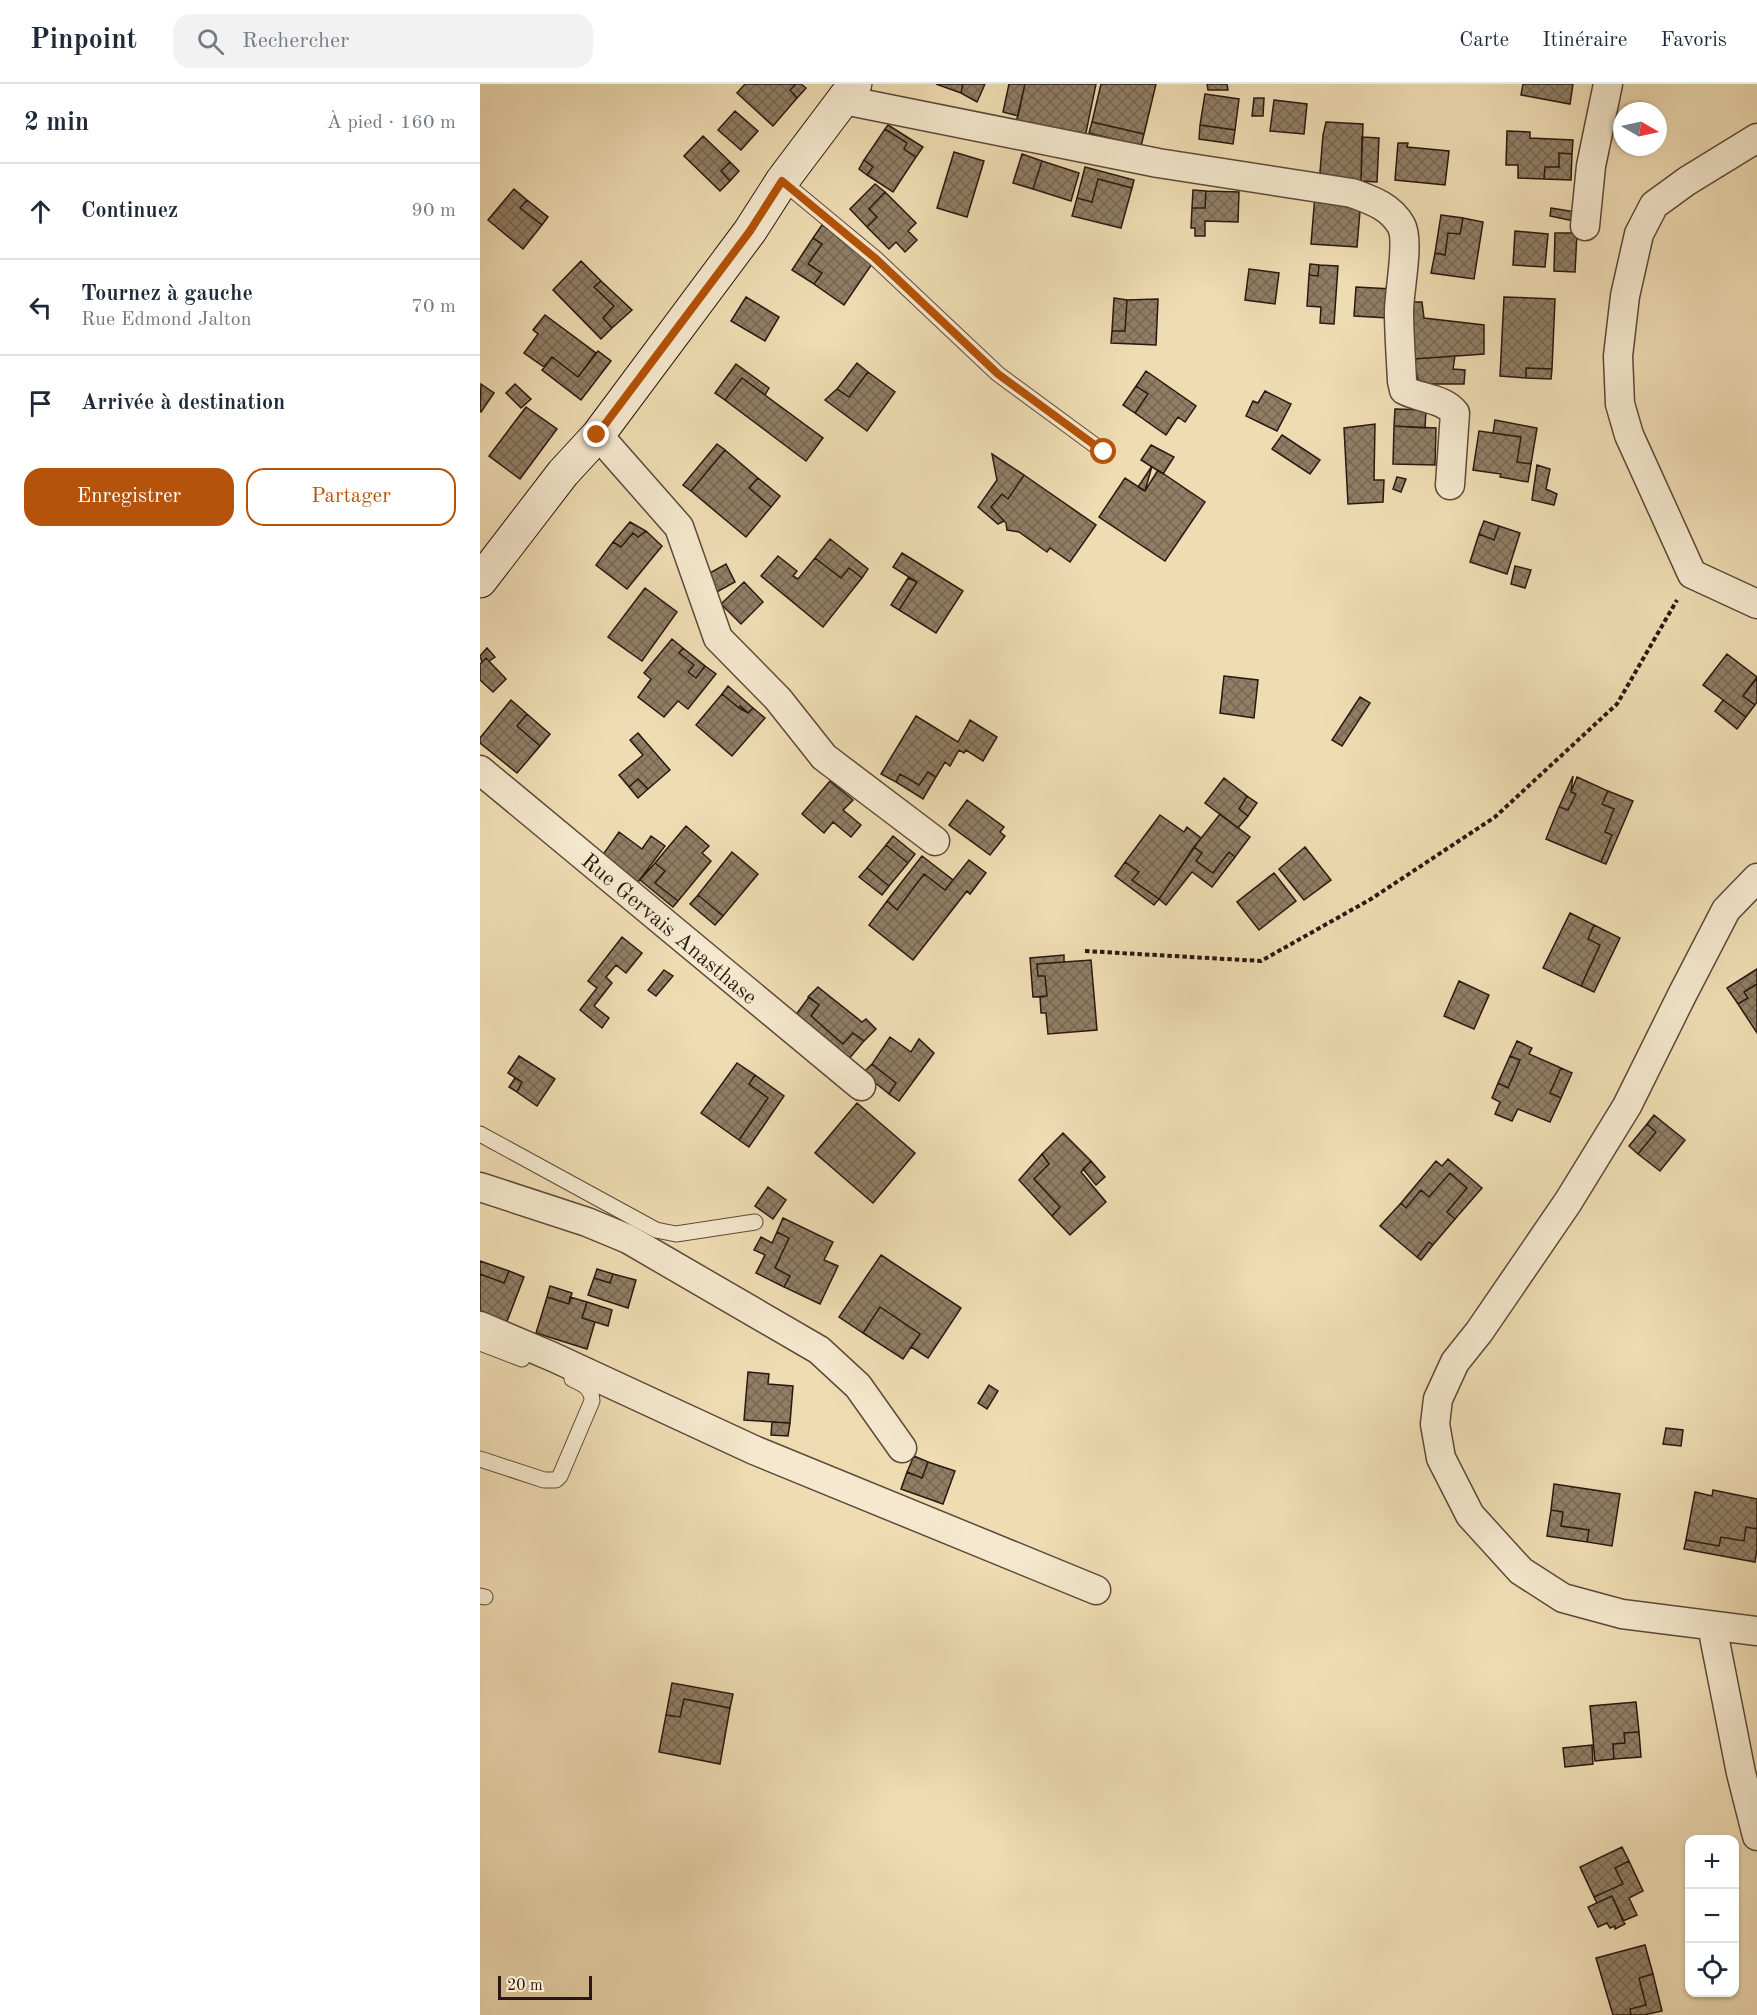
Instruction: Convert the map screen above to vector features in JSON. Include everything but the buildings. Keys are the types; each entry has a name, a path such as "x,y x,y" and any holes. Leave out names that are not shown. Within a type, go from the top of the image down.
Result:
{"street":[{"path":"1585,226 1591,166 1608,84"},
{"path":"480,581 563,473 597,435 750,231 782,181 849,92 1158,163 1352,193 1377,202 1392,212 1402,227 1405,240 1399,311 1404,390 1443,403 1455,413 1450,485"},
{"path":"1757,138 1687,181 1654,205 1639,234 1625,296 1618,357 1620,404 1629,435 1692,574 1757,604"},
{"path":"597,435 679,527 718,638 778,699 824,757 935,842"},
{"name":"Rue Gervais Anasthase","path":"480,770 861,1086"},
{"path":"1757,878 1726,910 1627,1106 1568,1202 1479,1332 1455,1362 1438,1399 1435,1424 1441,1458 1470,1515 1521,1571 1563,1598 1622,1614 1757,1630"},
{"path":"480,1187 587,1222 628,1239 819,1350 858,1386 902,1448"},
{"path":"480,1326 553,1357 754,1450 1096,1590"},
{"path":"1712,1626 1741,1773 1757,1836"}],"lane":[{"path":"782,181 875,258 998,374 1104,452"},
{"path":"480,1134 656,1230 676,1234 755,1222"},
{"path":"480,1343 579,1382 592,1394 592,1401 556,1480 544,1480 480,1459"}],"path":[{"path":"1085,951 1261,961 1371,899 1495,817 1617,704 1692,574"}],"route":[{"path":"597,435 750,231 782,181 875,258 998,374 1104,452"}]}
